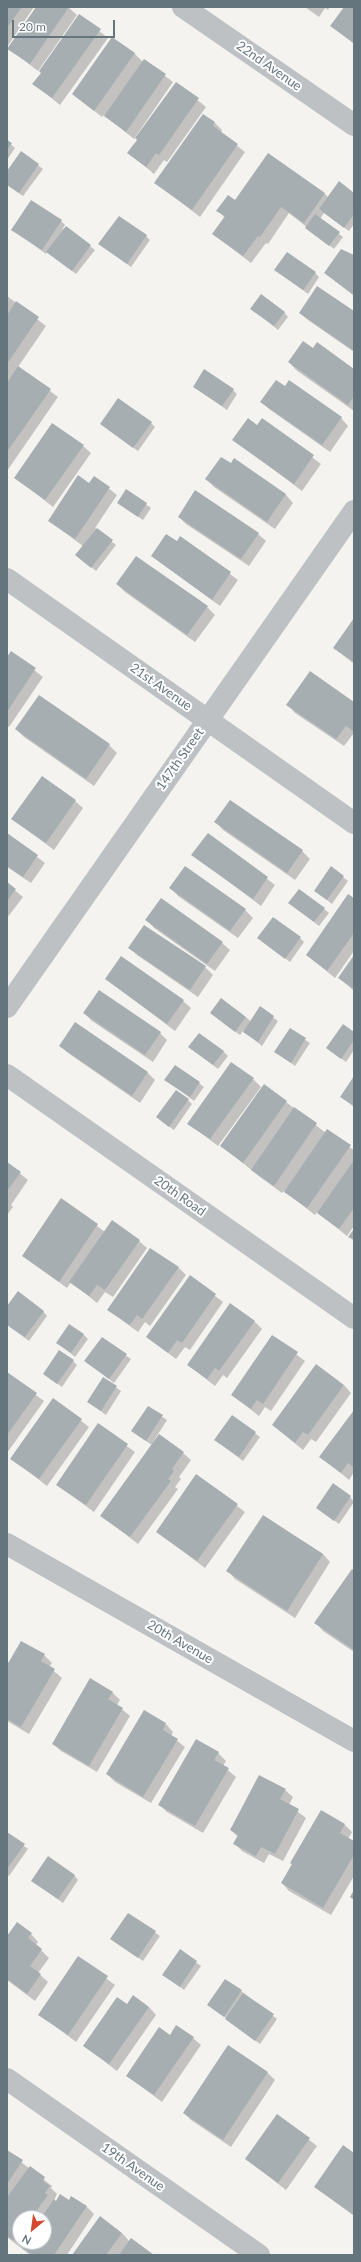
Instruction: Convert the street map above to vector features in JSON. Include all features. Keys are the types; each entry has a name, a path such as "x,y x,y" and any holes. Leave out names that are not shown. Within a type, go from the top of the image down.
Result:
{"street":[{"name":"22nd Avenue","path":"183,7 354,125"},
{"name":"147th Street","path":"7,1007 354,511"},
{"name":"21st Avenue","path":"7,579 354,823"},
{"name":"20th Road","path":"7,1075 354,1318"},
{"name":"20th Avenue","path":"7,1544 354,1741"},
{"name":"19th Avenue","path":"7,2078 259,2255"}],"building":[{"path":"7,7 22,7 7,28"},
{"path":"36,7 69,7 30,64 7,49"},
{"path":"344,7 354,7 354,43 330,26"},
{"path":"79,14 101,29 52,98 32,84 41,73 39,71"},
{"path":"112,37 135,53 94,111 72,94"},
{"path":"144,59 166,74 126,132 104,116"},
{"path":"176,82 199,98 159,155 156,153 146,167 127,153 137,140 135,138"},
{"path":"203,114 215,122 213,126 238,144 192,210 154,183"},
{"path":"7,140 12,143 7,150"},
{"path":"21,151 39,164 19,193 7,185 7,171"},
{"path":"268,153 325,193 304,223 281,207 260,237 258,236 243,256 212,234 225,216 216,211 228,195 235,200"},
{"path":"339,181 354,193 354,214 344,228 319,209"},
{"path":"31,200 62,220 42,250 11,230"},
{"path":"315,214 340,232 329,246 305,228"},
{"path":"119,216 147,235 127,264 98,244"},
{"path":"66,226 91,245 72,271 46,252"},
{"path":"341,249 354,255 354,295 324,273"},
{"path":"287,252 316,272 303,290 274,270"},
{"path":"317,286 354,311 354,351 299,313"},
{"path":"261,294 285,312 274,326 250,309"},
{"path":"16,301 39,317 7,364 7,315"},
{"path":"303,341 313,348 317,342 354,369 354,396 348,405 288,362"},
{"path":"18,366 51,389 7,452 7,383"},
{"path":"204,369 234,389 222,406 193,387"},
{"path":"276,380 285,386 289,380 342,417 322,445 260,402"},
{"path":"118,398 152,422 133,448 100,424"},
{"path":"248,418 257,425 262,418 314,455 294,484 232,440"},
{"path":"52,423 84,445 45,500 14,478"},
{"path":"221,457 231,463 234,458 286,494 267,522 205,479"},
{"path":"78,475 89,483 94,476 110,487 75,539 48,521"},
{"path":"126,489 147,503 138,517 117,503"},
{"path":"195,490 259,533 241,559 178,517"},
{"path":"97,528 113,540 91,568 75,555"},
{"path":"166,534 177,541 180,536 231,572 212,600 151,556"},
{"path":"136,556 208,606 187,635 116,584"},
{"path":"354,618 354,662 333,648"},
{"path":"11,651 36,668 7,712 7,657"},
{"path":"310,671 354,702 353,731 346,726 336,739 286,705"},
{"path":"39,695 110,744 86,779 15,729"},
{"path":"42,776 76,800 46,843 11,819"},
{"path":"230,800 303,850 287,873 214,822"},
{"path":"7,833 38,855 23,877 7,866"},
{"path":"208,833 268,877 253,899 191,855"},
{"path":"185,866 246,909 230,931 169,888"},
{"path":"331,866 344,876 327,900 314,891"},
{"path":"7,882 16,889 7,901"},
{"path":"299,889 325,908 314,922 288,903"},
{"path":"348,894 354,898 354,933 327,971 306,955"},
{"path":"161,898 223,942 207,964 145,920"},
{"path":"273,917 301,937 285,959 257,938"},
{"path":"144,925 206,966 190,990 128,948"},
{"path":"354,955 354,989 338,978"},
{"path":"121,956 184,1000 167,1024 105,979"},
{"path":"99,990 161,1032 145,1055 83,1013"},
{"path":"221,998 246,1017 235,1032 210,1013"},
{"path":"260,1006 274,1016 258,1042 243,1032"},
{"path":"75,1022 148,1072 132,1096 59,1046"},
{"path":"343,1024 354,1032 354,1040 341,1059 326,1048"},
{"path":"290,1028 306,1038 291,1063 274,1052"},
{"path":"199,1033 224,1051 213,1065 188,1047"},
{"path":"231,1062 254,1078 210,1139 187,1124"},
{"path":"175,1065 200,1082 190,1097 164,1080"},
{"path":"354,1076 354,1106 340,1097"},
{"path":"264,1084 287,1101 243,1163 220,1146"},
{"path":"176,1090 189,1099 169,1127 156,1117"},
{"path":"294,1107 317,1123 274,1186 251,1170"},
{"path":"327,1129 351,1145 307,1208 284,1192"},
{"path":"354,1160 354,1208 339,1229 317,1213"},
{"path":"7,1162 21,1172 7,1191"},
{"path":"61,1198 98,1224 59,1282 22,1256"},
{"path":"112,1220 140,1240 105,1290 97,1285 89,1296 69,1282"},
{"path":"354,1229 354,1240 348,1237"},
{"path":"150,1248 179,1267 142,1319 137,1315 130,1325 107,1310"},
{"path":"190,1275 216,1294 182,1343 177,1340 168,1353 146,1337"},
{"path":"18,1291 44,1311 25,1337 7,1325 7,1306"},
{"path":"230,1303 255,1321 219,1371 215,1368 207,1379 187,1365"},
{"path":"69,1324 84,1334 71,1353 56,1343"},
{"path":"272,1335 298,1352 263,1404 257,1400 251,1409 231,1395"},
{"path":"102,1337 127,1354 109,1379 84,1361"},
{"path":"59,1350 74,1360 57,1384 43,1374"},
{"path":"316,1364 344,1385 308,1435 303,1432 295,1443 272,1425"},
{"path":"7,1372 37,1393 7,1435"},
{"path":"103,1377 117,1386 101,1411 87,1402"},
{"path":"53,1398 82,1419 39,1479 10,1459"},
{"path":"148,1406 163,1415 146,1441 131,1431"},
{"path":"354,1410 354,1465 353,1467 348,1463 341,1473 319,1457"},
{"path":"232,1415 256,1432 239,1457 214,1440"},
{"path":"98,1423 128,1444 86,1505 56,1485"},
{"path":"159,1434 184,1452 172,1469 174,1471 168,1479 171,1481 130,1537 100,1516"},
{"path":"196,1474 238,1504 197,1561 156,1532"},
{"path":"333,1483 351,1496 334,1521 316,1508"},
{"path":"263,1515 323,1554 287,1611 226,1571"},
{"path":"352,1569 354,1570 354,1650 314,1623"},
{"path":"21,1641 45,1654 41,1661 55,1669 21,1727 7,1719 7,1665"},
{"path":"90,1678 113,1692 108,1699 123,1708 89,1766 52,1744"},
{"path":"144,1710 166,1723 163,1730 178,1739 143,1797 106,1774"},
{"path":"196,1739 219,1752 214,1760 229,1768 195,1826 158,1805"},
{"path":"259,1775 286,1789 280,1799 299,1809 275,1854 261,1847 256,1856 233,1844 238,1835 230,1830"},
{"path":"321,1810 345,1824 340,1833 354,1841 354,1855 323,1908 281,1883 292,1864 290,1863"},
{"path":"7,1832 25,1844 7,1869"},
{"path":"48,1856 75,1875 58,1899 31,1881"},
{"path":"354,1890 354,1900 350,1897"},
{"path":"128,1913 156,1931 138,1958 110,1939"},
{"path":"17,1922 32,1933 28,1938 42,1949 30,1966 41,1974 27,1994 7,1979 7,1936"},
{"path":"180,1949 197,1961 180,1987 162,1975"},
{"path":"78,1956 108,1976 68,2035 38,2015"},
{"path":"225,1979 242,1990 224,2017 207,2005"},
{"path":"243,1993 274,2014 255,2041 225,2019"},
{"path":"133,1995 149,2007 109,2064 83,2046 117,1997 127,2004"},
{"path":"176,2025 194,2037 154,2095 126,2076 159,2027 170,2035"},
{"path":"228,2045 268,2072 223,2140 183,2113"},
{"path":"277,2114 310,2138 278,2183 245,2159"},
{"path":"343,2145 354,2153 354,2215 314,2187"},
{"path":"7,2150 23,2160 7,2184"},
{"path":"30,2166 45,2177 43,2181 50,2186 45,2193 48,2195 37,2210 12,2210 12,2240 7,2236 7,2197"},
{"path":"60,2194 69,2200 71,2196 87,2206 54,2255 33,2255 25,2250 52,2250 52,2210 46,2210 54,2199 56,2201"},
{"path":"100,2216 122,2233 106,2255 72,2255"},
{"path":"131,2238 154,2255 119,2255"}]}
